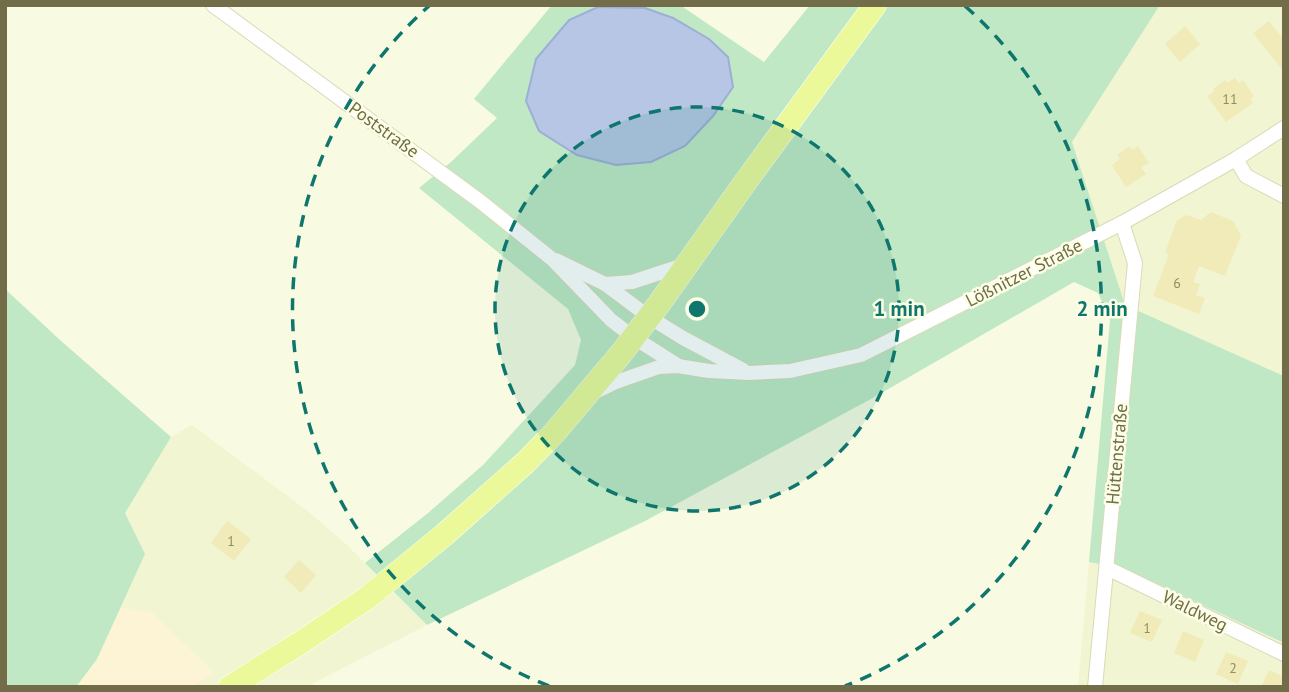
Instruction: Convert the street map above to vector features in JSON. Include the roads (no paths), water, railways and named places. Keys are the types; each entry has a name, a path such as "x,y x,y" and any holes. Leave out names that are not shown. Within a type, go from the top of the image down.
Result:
{"main road":[{"path":"233,686 367,598 444,535 526,462 585,397 649,317 876,5"}],"street":[{"name":"Poststraße","path":"214,5 454,182 552,259 611,320 633,337"},
{"name":"Lößnitzer Straße","path":"585,397 616,382 659,367 678,366 749,373 790,371 861,355 1122,223 1236,159 1284,128"},
{"path":"1236,159 1246,176 1284,196"},
{"name":"Hüttenstraße","path":"1095,687 1135,263 1122,223"},
{"name":"Poststraße","path":"552,259 605,284 649,317"},
{"path":"605,284 632,282 688,263"},
{"path":"649,317 682,338 749,373"},
{"name":"Lößnitzer Straße","path":"633,337 678,366"},
{"name":"Waldweg","path":"1107,568 1284,654"}],"water":[{"path":"598,7 645,8 673,18 709,39 728,57 733,87 713,116 685,146 651,162 616,165 577,155 539,131 526,101 536,59 569,20"}]}
